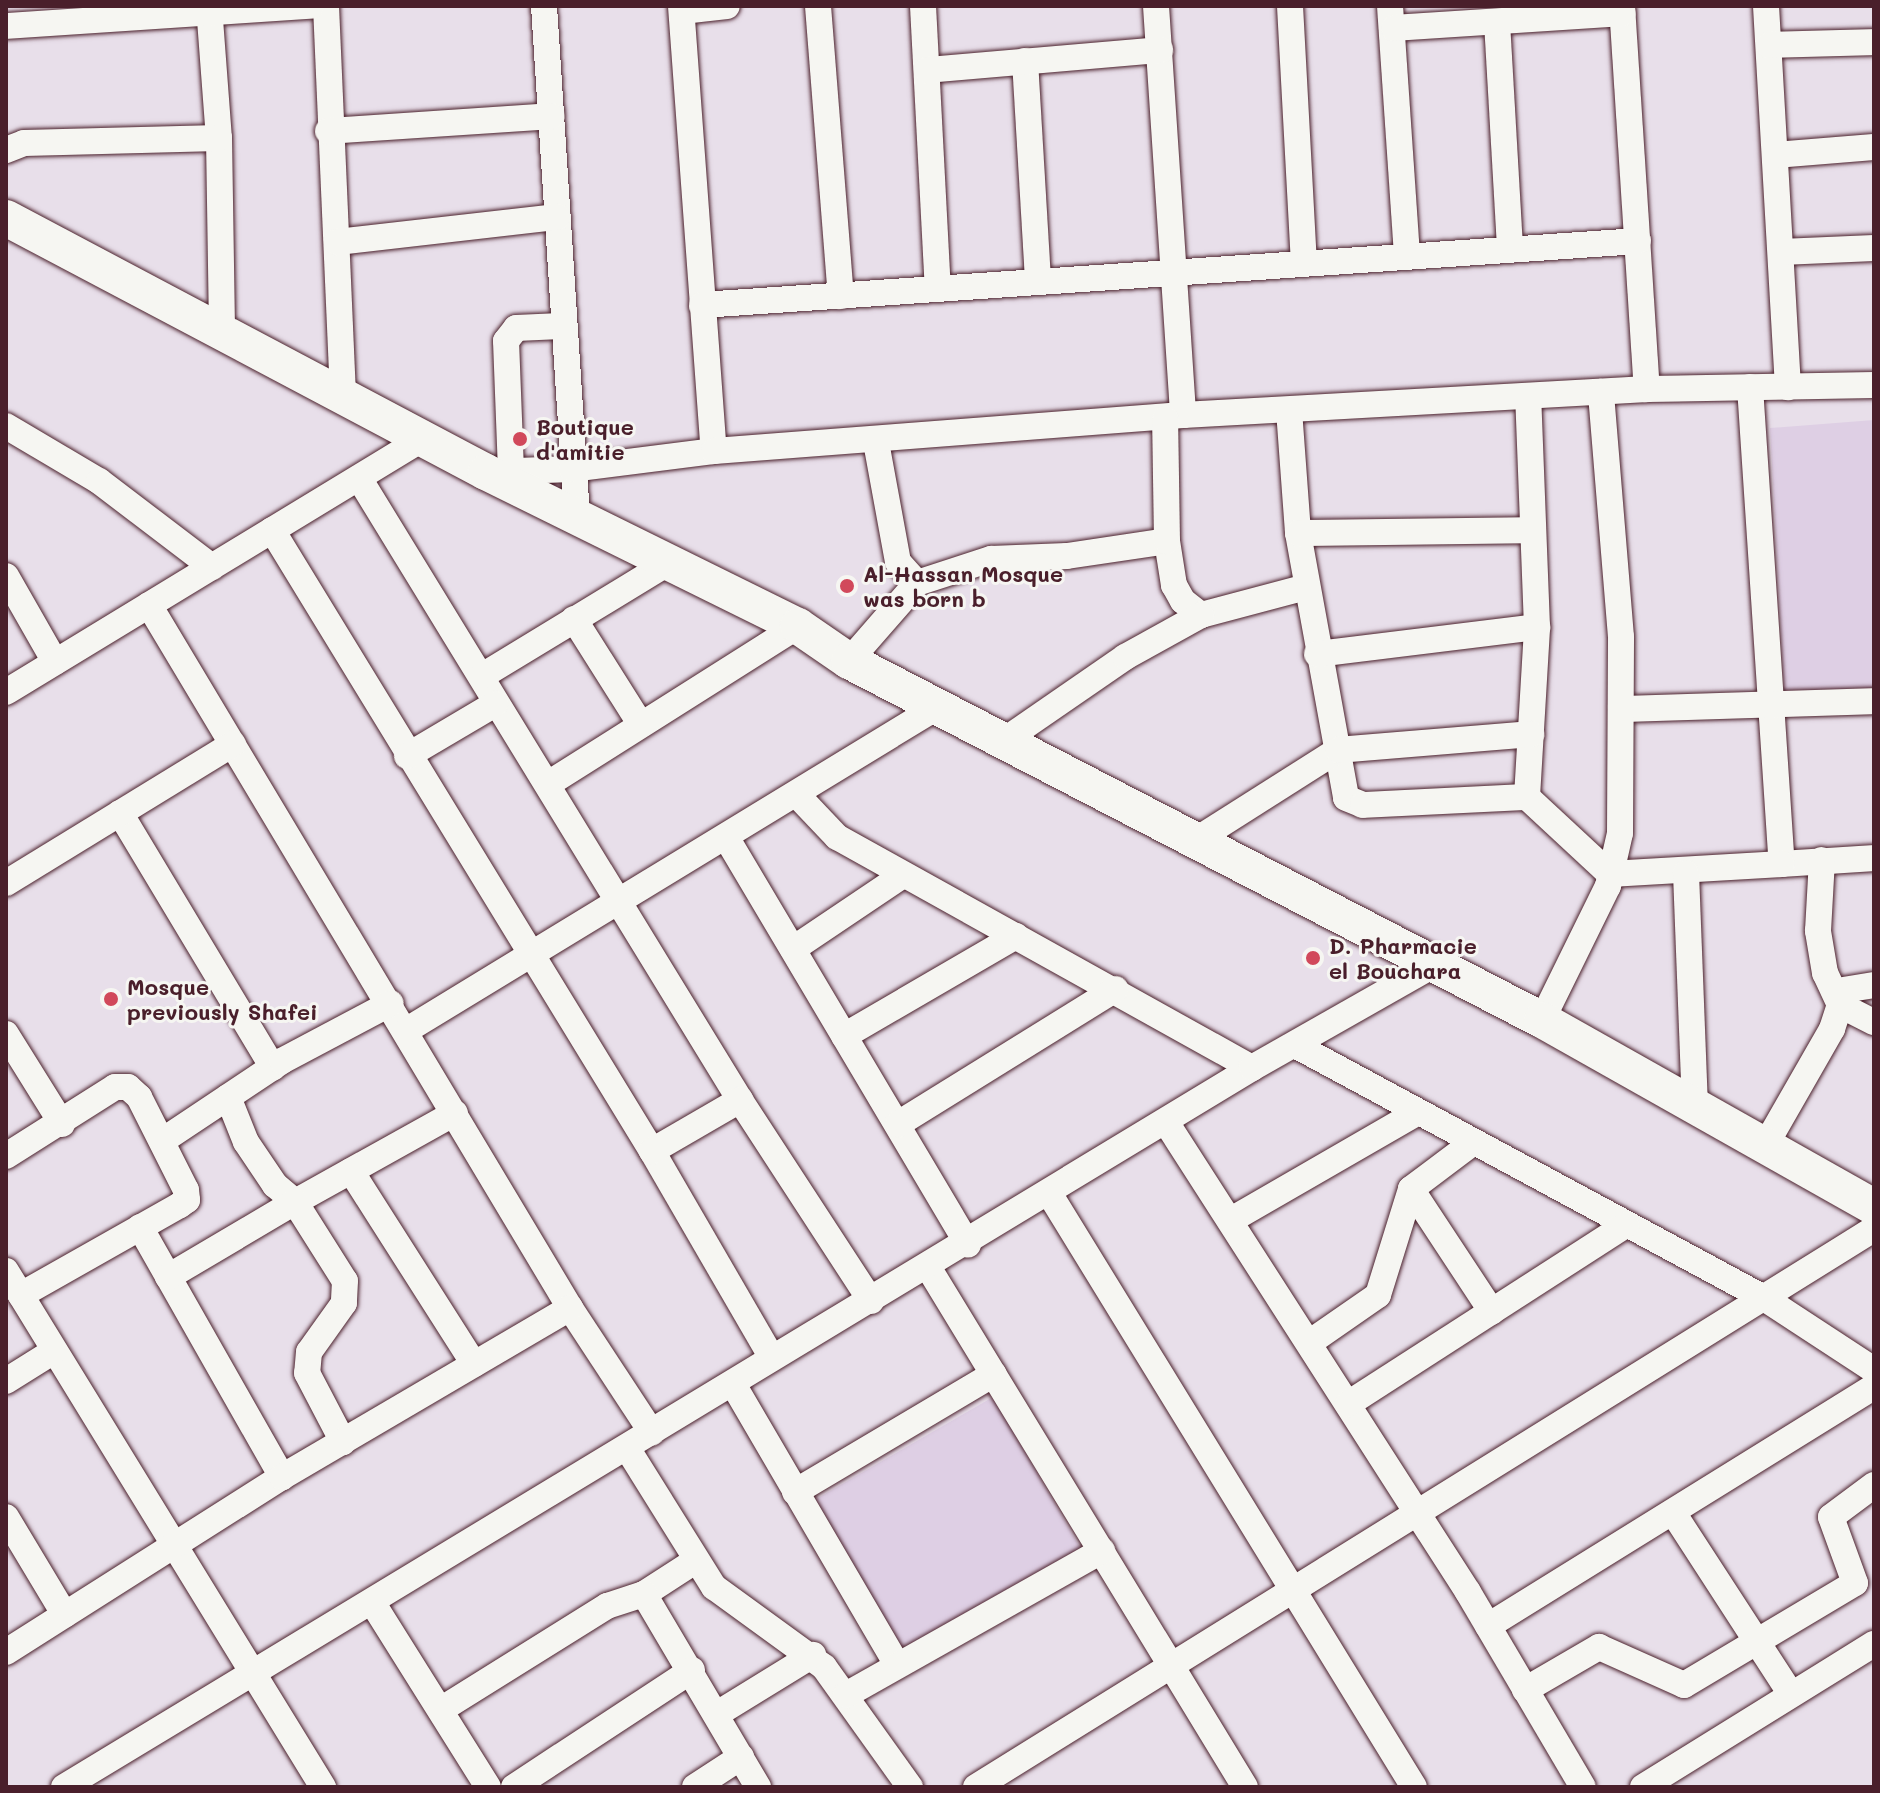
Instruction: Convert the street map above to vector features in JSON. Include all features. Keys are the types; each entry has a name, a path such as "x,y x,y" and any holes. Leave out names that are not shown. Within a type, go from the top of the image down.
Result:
{"street":[{"path":"6,26 210,9 311,6"},
{"path":"326,6 328,131 337,242 343,392"},
{"path":"544,6 558,217 561,326 577,516"},
{"path":"714,451 682,8 727,6"},
{"path":"818,6 841,296"},
{"path":"923,6 938,289"},
{"path":"1156,6 1173,273 1174,417 1167,541 1174,585 1183,601 1201,615"},
{"path":"1290,6 1304,264"},
{"path":"1766,6 1788,387"},
{"path":"210,9 219,138 222,331"},
{"path":"1407,254 1392,17 1497,22 1622,10 1647,389"},
{"path":"1497,22 1510,250"},
{"path":"1769,45 1874,42"},
{"path":"927,70 1160,50"},
{"path":"1025,61 1038,282"},
{"path":"328,131 551,116"},
{"path":"6,150 24,143 219,138"},
{"path":"1775,155 1874,147"},
{"path":"337,242 558,217"},
{"path":"6,218 426,437 499,471 577,516 798,626 849,661 1193,842 1542,1020 1874,1207"},
{"path":"702,305 1304,264 1407,254 1638,241"},
{"path":"1781,252 1874,248"},
{"path":"499,471 506,341 516,328 561,326"},
{"path":"499,471 572,469 714,451 876,442 1174,417 1647,389 1874,385"},
{"path":"1750,387 1782,864"},
{"path":"1542,1020 1610,874 1620,833 1621,637 1601,392"},
{"path":"1527,797 1537,627 1528,396"},
{"path":"1289,410 1298,533 1317,654 1346,798 1353,803 1527,797 1610,874 1686,873 1874,858"},
{"path":"6,426 99,481 212,567"},
{"path":"6,692 426,437"},
{"path":"876,442 898,562 917,583"},
{"path":"359,478 740,1100 871,1301"},
{"path":"272,530 407,756 652,1151 772,1358"},
{"path":"1298,533 1533,530"},
{"path":"849,661 917,583 991,559 1067,556 1167,541"},
{"path":"482,676 671,561"},
{"path":"6,576 55,662"},
{"path":"1002,742 1125,657 1201,615 1306,587"},
{"path":"149,605 391,1003 570,1308 652,1433"},
{"path":"574,619 641,725"},
{"path":"548,784 798,626"},
{"path":"1317,654 1537,627"},
{"path":"1621,709 1771,708 1874,701"},
{"path":"407,756 495,704"},
{"path":"407,1030 937,707"},
{"path":"1193,842 1338,750 1531,734"},
{"path":"6,883 233,744"},
{"path":"797,795 822,827 903,875 1116,989 1252,1068"},
{"path":"120,813 273,1068"},
{"path":"726,837 968,1244"},
{"path":"1822,860 1818,931 1825,973 1839,998 1874,1022"},
{"path":"1686,873 1695,1106"},
{"path":"793,949 903,875"},
{"path":"844,1036 1016,936"},
{"path":"64,1787 772,1358 968,1244 1252,1068 1435,964"},
{"path":"1839,998 1874,985"},
{"path":"898,1124 1116,989"},
{"path":"1765,1146 1832,1029 1839,998"},
{"path":"162,1141 273,1068 391,1003"},
{"path":"6,1034 62,1124"},
{"path":"1295,1045 1416,1113 1764,1298 1874,1370"},
{"path":"6,1156 62,1124 115,1087 128,1087 162,1141 187,1200 21,1295"},
{"path":"228,1097 246,1142 275,1185 295,1202 345,1281 344,1303 309,1352 307,1373 343,1442"},
{"path":"652,1151 740,1100"},
{"path":"168,1277 455,1113"},
{"path":"1231,1220 1416,1113"},
{"path":"1166,1122 1419,1514 1583,1787"},
{"path":"1309,1343 1378,1295 1411,1189 1472,1143"},
{"path":"351,1171 474,1364"},
{"path":"1411,1189 1492,1312"},
{"path":"1049,1193 1414,1787"},
{"path":"1348,1404 1626,1225"},
{"path":"140,1227 282,1477"},
{"path":"976,1787 1174,1668 1874,1229"},
{"path":"928,1267 1174,1668 1234,1783"},
{"path":"6,1271 323,1787"},
{"path":"6,1652 282,1477 570,1308"},
{"path":"6,1381 54,1351"},
{"path":"795,1492 994,1374"},
{"path":"733,1384 897,1665"},
{"path":"1488,1626 1674,1514 1874,1387"},
{"path":"627,1448 714,1587 813,1655 846,1695 910,1787"},
{"path":"1525,1690 1599,1647 1680,1686 1757,1642 1864,1577 1831,1517 1874,1485"},
{"path":"1674,1514 1791,1694"},
{"path":"6,1517 65,1615"},
{"path":"846,1695 1102,1551"},
{"path":"442,1709 607,1606 644,1594 695,1561"},
{"path":"644,1594 692,1670 758,1787"},
{"path":"372,1602 442,1709 488,1787"},
{"path":"1643,1787 1874,1644"},
{"path":"717,1714 813,1655"},
{"path":"514,1787 692,1670"},
{"path":"695,1787 741,1757"}],"shaded area":[{"path":"1874,420 1874,696 1785,702 1770,428"},
{"path":"993,1397 1084,1555 899,1662 808,1504"}],"place":[{"name":"Boutique d'amitie","path":"520,439"},
{"name":"Al-Hassan Mosque was born b","path":"847,586"},
{"name":"D. Pharmacie el Bouchara","path":"1313,958"},
{"name":"Mosque previously Shafei","path":"111,999"}]}
